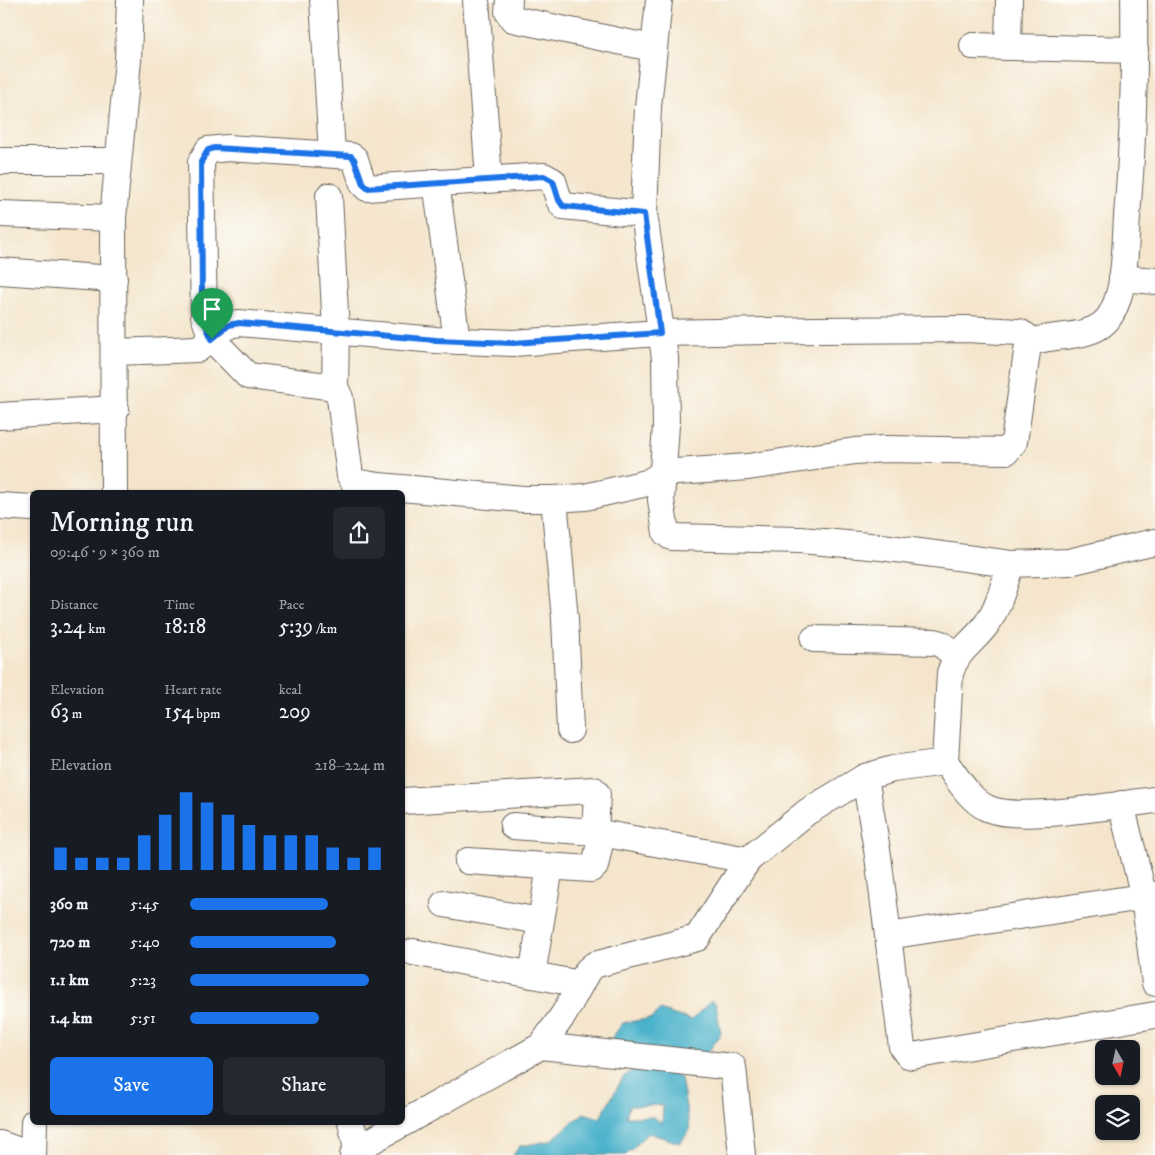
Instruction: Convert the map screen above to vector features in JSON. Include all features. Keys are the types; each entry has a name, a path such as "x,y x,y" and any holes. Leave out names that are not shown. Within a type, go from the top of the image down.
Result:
{"street":[{"path":"114,490 116,409 114,218 128,60 130,0"},
{"path":"323,0 332,154"},
{"path":"476,0 489,179"},
{"path":"509,0 508,12 513,19 652,48"},
{"path":"659,0 652,48 644,214 665,368 661,500 666,534 671,537 800,540 881,547 1011,564 1069,562 1155,542"},
{"path":"1008,47 1009,0"},
{"path":"329,196 336,332 336,387 340,398 350,476 354,482 523,499 554,499 585,497 647,483 663,473 748,467 870,450 1007,451 1014,442 1026,347 1030,343 1091,331 1104,322 1114,310 1122,278 1133,131 1134,0"},
{"path":"973,46 1135,50"},
{"path":"336,387 251,378 212,339 207,328 202,303 201,162 208,150 214,148 332,154 353,157 366,188 548,176 553,181 563,206 644,214"},
{"path":"0,161 118,161"},
{"path":"436,182 456,340"},
{"path":"0,214 114,218"},
{"path":"0,271 114,279"},
{"path":"1122,278 1155,280"},
{"path":"115,352 196,350 229,325 239,323 336,332 513,343 660,333 966,329 1019,332 1026,336 1030,343"},
{"path":"0,416 116,409"},
{"path":"554,499 564,619 570,730"},
{"path":"0,506 30,508"},
{"path":"1011,564 994,613 985,627 956,656 950,673 945,762 971,796 984,807 998,814 1023,815 1155,800"},
{"path":"814,639 935,642 941,644 956,656"},
{"path":"405,1124 541,1046 564,1014 588,970 599,961 697,938 748,860 807,812 865,777 893,769 945,762"},
{"path":"865,777 902,1047 908,1055 1155,1014"},
{"path":"405,801 594,790 597,794 599,833 594,868 468,861"},
{"path":"1121,804 1150,896 1155,983"},
{"path":"513,826 599,833 748,860"},
{"path":"532,975 550,867"},
{"path":"888,936 1150,896"},
{"path":"444,904 540,922"},
{"path":"413,952 580,984"},
{"path":"541,1046 732,1067 742,1155"},
{"path":"0,1144 31,1155 34,1125"},
{"path":"351,1125 355,1152 402,1125"}],"water":[{"path":"711,1001 716,1004 721,1034 705,1056 664,1065 681,1078 690,1130 680,1143 648,1133 626,1155 513,1155 520,1146 550,1141 584,1113 600,1118 624,1076 634,1070 607,1044 623,1023 653,1018 659,1010 691,1020","holes":["663,1105 662,1123 653,1117 626,1117 629,1106"]}],"route":[{"path":"214,148 351,156 366,188 398,184 548,176 553,181 563,206 644,214 660,333 513,343 436,340 239,323 229,325 212,339 207,328 202,303 201,162 208,150 214,148"}]}
